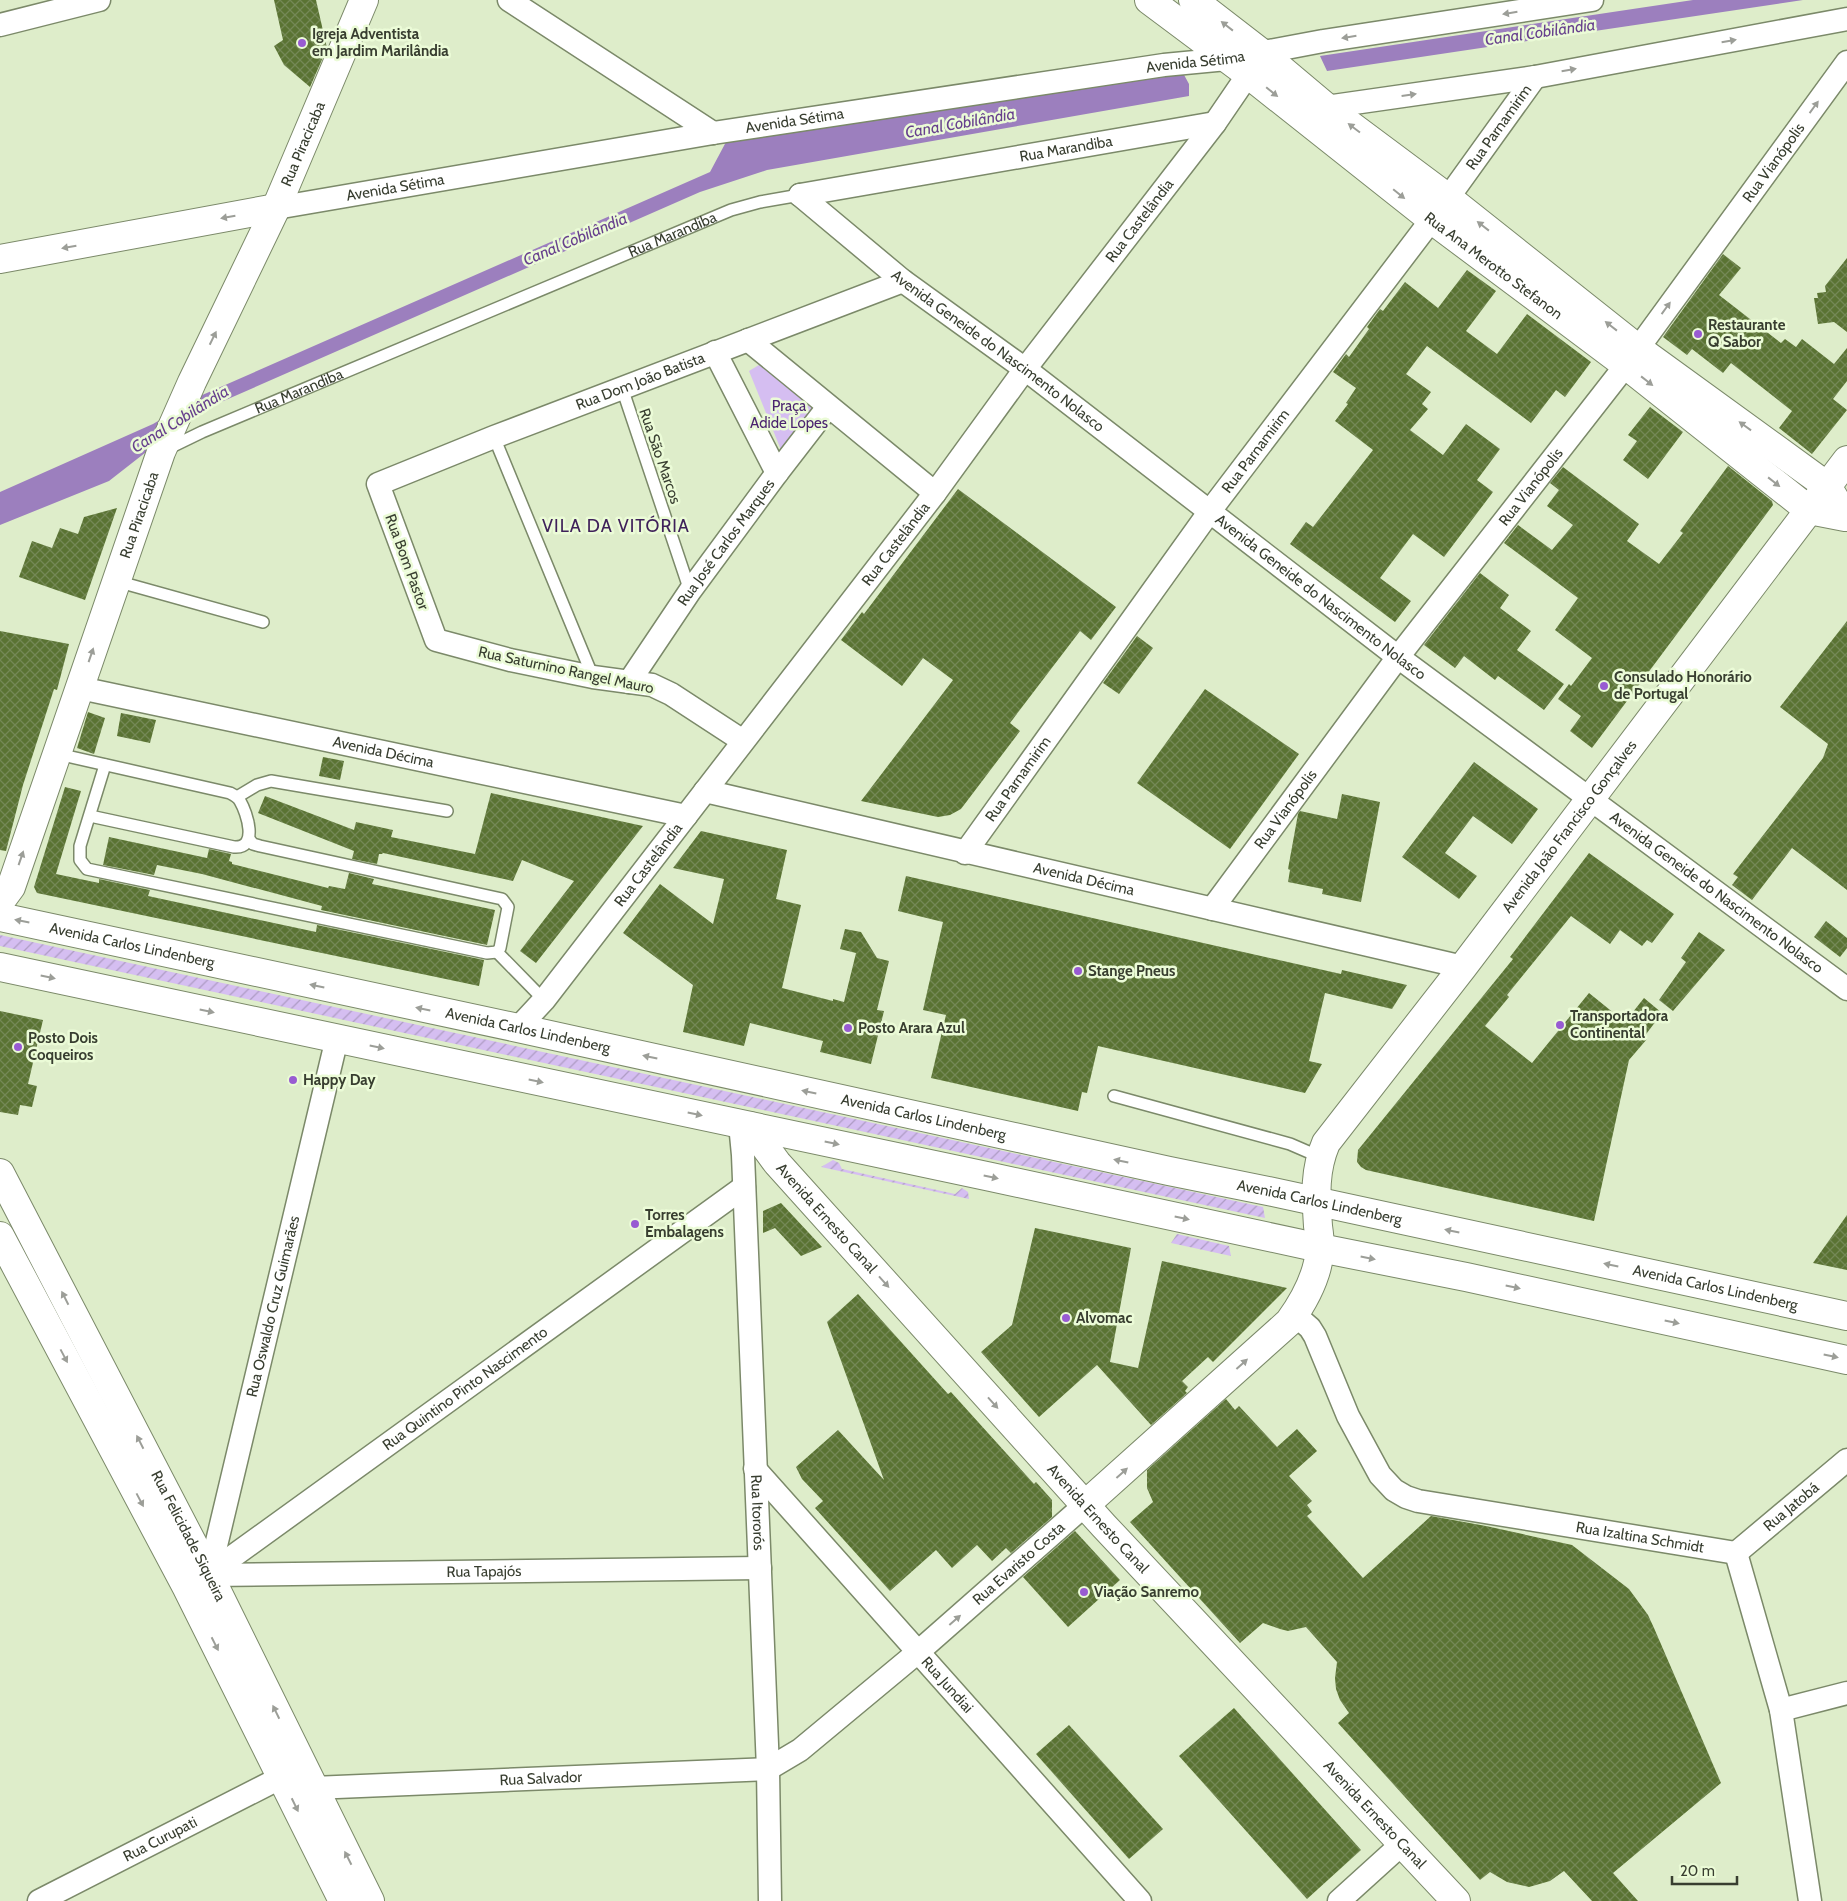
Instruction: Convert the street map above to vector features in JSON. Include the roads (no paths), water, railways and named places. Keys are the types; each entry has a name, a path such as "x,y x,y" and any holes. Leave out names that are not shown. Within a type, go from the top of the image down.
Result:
{"street":[{"path":"0,25 99,0"},
{"name":"Rua Piracicaba","path":"0,902 11,887 162,448 276,208 364,0"},
{"path":"509,0 713,133"},
{"name":"Rua Ana Merotto Stefanon","path":"1149,0 1246,62 1326,107 1448,198 1809,510 1846,518"},
{"name":"Rua Ana Merotto Stefanon","path":"1193,0 1246,62 1431,220 1827,486 1846,518"},
{"name":"Avenida Sétima","path":"0,260 276,208 713,133 1164,65 1246,62 1323,41 1586,0"},
{"path":"1326,107 1535,77 1847,19"},
{"name":"Rua Castelândia","path":"518,1028 544,1000 705,792 935,493 1025,369 1215,122 1246,62"},
{"name":"Rua Vianópolis","path":"1212,909 1398,657 1632,356 1847,62"},
{"name":"Rua Parnamirim","path":"965,852 1210,511 1448,198 1535,77"},
{"name":"Rua Marandiba","path":"800,195 1215,122"},
{"name":"Avenida Geneide do Nascimento Nolasco","path":"800,195 903,281 1025,369 1398,657 1847,989"},
{"name":"Rua Dom João Batista","path":"378,484 494,437 903,281"},
{"path":"748,340 935,493"},
{"path":"715,352 777,473"},
{"name":"Rua José Carlos Marques","path":"629,682 690,591 828,407"},
{"name":"Avenida João Francisco Gonçalves","path":"1316,1202 1315,1186 1320,1157 1326,1143 1463,967 1847,460"},
{"name":"Rua Bom Pastor","path":"378,484 436,640"},
{"name":"Rua Saturnino Rangel Mauro","path":"436,640 510,660 594,677 652,685 671,694 743,741"},
{"name":"Avenida Décima","path":"80,688 686,816"},
{"name":"Avenida Décima","path":"705,792 1463,967"},
{"name":"Avenida Carlos Lindenberg","path":"0,917 1847,1316"},
{"path":"0,967 1320,1248 1475,1279 1847,1360"},
{"name":"Rua Oswaldo Cruz Guimarães","path":"198,1582 337,1038"},
{"name":"Rua Itororós","path":"745,1125 743,1155 744,1187 768,1769 770,1901"},
{"name":"Avenida Ernesto Canal","path":"745,1125 1085,1506 1456,1901"},
{"name":"Rua Felicidade Siqueira","path":"0,1173 198,1582 282,1777 343,1901"},
{"name":"Rua Quintino Pinto Nascimento","path":"198,1582 744,1187"},
{"path":"1316,1202 1320,1248"},
{"name":"Rua Felicidade Siqueira","path":"0,1236 198,1582 313,1788 370,1901"},
{"name":"Rua Evaristo Costa","path":"768,1769 800,1750 918,1652 1085,1506 1289,1322 1308,1295 1320,1248"},
{"name":"Rua Izaltina Schmidt","path":"1295,1315 1310,1328 1319,1344 1348,1416 1380,1475 1394,1490 1406,1497 1418,1501 1736,1553"},
{"name":"Rua Jatobá","path":"1736,1553 1847,1460"},
{"name":"Rua Jundiai","path":"755,1469 1140,1901"},
{"path":"1736,1553 1781,1710 1810,1901"},
{"name":"Rua Tapajós","path":"198,1582 760,1568"},
{"path":"1781,1710 1847,1693"},
{"name":"Rua Salvador","path":"313,1788 768,1769"},
{"name":"Rua Curupati","path":"39,1901 282,1777"},
{"path":"1339,1901 1403,1843"}],"lane":[{"name":"Rua Marandiba","path":"162,448 731,210 760,202 800,195"},
{"name":"Rua São Marcos","path":"622,388 690,591"},
{"path":"494,437 594,677"},
{"path":"116,581 263,622"},
{"path":"57,754 105,764 230,793 240,801 249,830 249,839 253,844 502,899 508,908 502,944 497,952 487,954 87,869 80,860 79,853 105,764"},
{"path":"237,797 257,785 270,781 447,811"},
{"path":"90,816 234,848 242,847 249,839"},
{"path":"497,952 544,1000"},
{"path":"1114,1096 1290,1144 1320,1157"}],"water":[{"name":"Canal Cobilândia","path":"1693,0 1803,0 1327,71 1320,56"},
{"name":"Canal Cobilândia","path":"1183,73 1189,84 1189,96 767,170 700,192 196,413 109,481 0,525 0,492 153,424 200,396 710,172 726,142"}],"place":[{"name":"Igreja Adventista em Jardim Marilândia","path":"302,43"},
{"name":"Restaurante Q Sabor","path":"1698,334"},
{"name":"Consulado Honorário de Portugal","path":"1604,686"},
{"name":"Stange Pneus","path":"1078,971"},
{"name":"Transportadora Continental","path":"1560,1025"},
{"name":"Posto Arara Azul","path":"848,1028"},
{"name":"Posto Dois Coqueiros","path":"18,1047"},
{"name":"Happy Day","path":"293,1080"},
{"name":"Torres Embalagens","path":"635,1224"},
{"name":"Alvomac","path":"1066,1318"},
{"name":"Viação Sanremo","path":"1084,1592"}],"district":[{"name":"VILA DA VITÓRIA","path":"616,526"}],"park label":[{"name":"Praça Adide Lopes","path":"789,414"}]}
